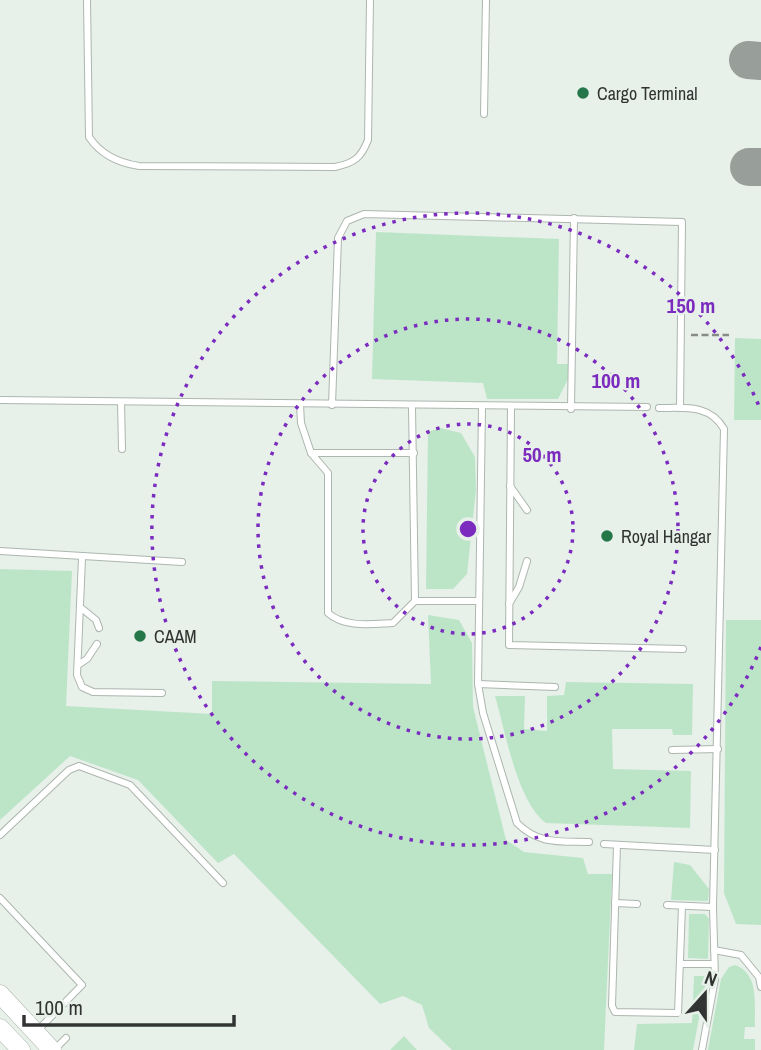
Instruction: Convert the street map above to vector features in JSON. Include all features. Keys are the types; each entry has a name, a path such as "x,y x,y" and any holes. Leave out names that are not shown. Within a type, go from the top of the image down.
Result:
{"street":[{"path":"0,994 53,1050"},
{"path":"0,1028 20,1049 36,1032"}],"lane":[{"path":"87,0 89,137 97,149 124,164 139,166 321,167 353,163 363,154 368,140 370,0"},
{"path":"484,114 486,0"},
{"path":"332,405 338,238 347,221 365,214 682,222 683,335 680,408"},
{"path":"571,408 574,218"},
{"path":"0,400 482,408 648,407"},
{"path":"121,402 122,449"},
{"path":"300,405 301,424 311,453 328,473 328,613 338,622 393,623 415,601 479,601"},
{"path":"412,407 415,601"},
{"path":"482,408 478,684 483,713 517,823 529,835 548,841 589,842"},
{"path":"511,408 509,645 683,649"},
{"path":"659,408 701,409 711,413 724,429 713,907 715,979 702,1050"},
{"path":"311,453 414,453"},
{"path":"510,486 527,510"},
{"path":"0,551 183,562"},
{"path":"82,558 77,675 82,687 93,692 162,693"},
{"path":"508,605 519,587 527,561"},
{"path":"80,607 96,620 99,628"},
{"path":"78,665 87,659 97,644"},
{"path":"478,684 555,687"},
{"path":"672,750 718,749"},
{"path":"0,835 69,770 79,766 130,785 223,883"},
{"path":"604,844 715,850"},
{"path":"617,845 612,1006 615,1012 678,1013 682,906"},
{"path":"0,898 82,985 36,1032"},
{"path":"615,903 637,904"},
{"path":"667,905 713,907"},
{"path":"714,950 741,954 759,977 761,988"},
{"path":"681,964 714,964"},
{"path":"53,1050 66,1038"}],"path":[{"path":"683,335 729,335"}],"green space":[{"path":"376,232 559,239 557,364 569,364 568,379 558,399 487,399 483,383 372,379"},
{"path":"735,338 761,339 761,420 734,420"},
{"path":"440,428 461,433 475,457 476,490 467,574 453,589 426,589 428,432"},
{"path":"0,569 72,571 66,706 212,714 212,681 431,684 428,615 459,620 472,643 473,707 506,840 524,852 583,858 588,874 612,874 604,1050 452,1050 429,1028 422,1005 403,996 380,1004 234,854 218,863 138,780 70,756 0,820"},
{"path":"726,620 761,620 761,925 736,924 724,893"},
{"path":"566,682 693,684 692,735 673,735 672,729 612,729 613,769 691,771 690,828 546,823 536,813 527,799 513,764 495,696 525,696 524,729 547,731 547,696 564,695"},
{"path":"674,862 690,865 709,889 708,901 671,900"},
{"path":"689,914 705,914 709,919 708,959 688,958"},
{"path":"735,965 749,975 754,991 755,1027 745,1027 744,1039 755,1039 755,1050 708,1050 721,979 729,967"},
{"path":"694,976 707,976 693,1050 634,1050 637,1024 692,1023"},
{"path":"404,1036 417,1050 390,1050"}],"taxiway":[{"path":"748,60 761,61"},
{"path":"749,167 761,167"}],"place":[{"name":"Cargo Terminal","path":"583,93"},
{"name":"Royal Hangar","path":"607,536"},
{"name":"CAAM","path":"140,636"}]}
